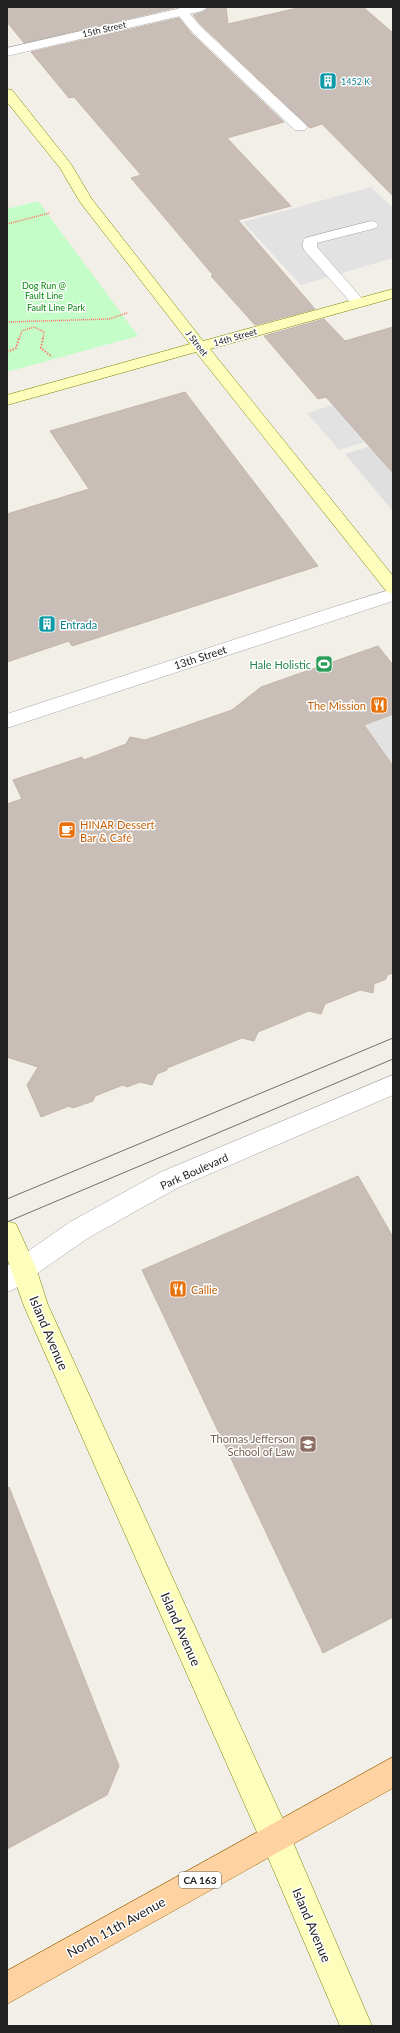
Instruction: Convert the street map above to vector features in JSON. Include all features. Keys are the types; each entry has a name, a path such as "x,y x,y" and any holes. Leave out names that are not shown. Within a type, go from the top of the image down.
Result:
{"main road":[{"name":"J Street","path":"7,93 66,167 85,199 200,347 393,588"},
{"name":"14th Street","path":"7,400 393,293"},
{"name":"Island Avenue","path":"7,1232 15,1274 36,1306 275,1837 356,2026"},
{"name":"North 11th Avenue","path":"7,1988 393,1772"}],"street":[{"name":"15th Street","path":"7,52 202,7"},
{"path":"181,12 202,34 300,127"},
{"path":"358,302 310,248 310,241 371,226"},
{"name":"13th Street","path":"7,721 328,614 393,595"},
{"name":"Park Boulevard","path":"15,1274 79,1230 169,1180 393,1085"}],"path":[{"path":"7,224 50,213"},
{"path":"7,322 109,318 127,313"},
{"path":"7,352 16,348 22,331 34,327 44,332 41,348 45,353 56,358"}],"shaded area":[{"path":"371,187 393,208 393,258 301,285 243,222"},
{"path":"393,387 393,433 339,450 307,413"},
{"path":"393,439 393,511 345,454"},
{"path":"393,714 393,786 364,725"}],"green space":[{"name":"Fault Line Park","path":"38,201 138,336 7,372 7,209"}],"building":[{"path":"7,7 178,7 24,43 7,22"},
{"path":"209,7 226,7 228,24 302,7 363,7 393,33 393,196 322,124 310,128 201,25 193,15 203,12"},
{"path":"179,18 191,33 284,122 227,138 291,206 238,220 315,309 255,325 211,276 213,275 131,178 141,175 74,97 69,98 31,52"},
{"path":"324,319 345,341 393,327 393,473 326,397 318,399 264,336"},
{"path":"185,392 318,566 72,646 69,641 7,662 7,514 89,489 50,431"},
{"path":"378,646 393,665 393,714 364,725 393,766 393,973 387,975 386,979 374,984 373,993 360,990 325,1004 321,1014 309,1011 258,1032 254,1041 242,1038 167,1068 167,1070 157,1074 152,1085 140,1082 127,1087 123,1085 95,1096 93,1101 73,1108 69,1106 41,1117 27,1085 38,1067 7,1057 7,804 22,799 13,780 82,757 84,760 126,744 130,737 145,740 232,710 261,687"},
{"name":"Thomas Jefferson School of Law","path":"358,1176 393,1237 393,1617 323,1653 142,1270"},
{"path":"9,1487 119,1766 107,1795 7,1849 7,1488"}],"tram line":[{"path":"7,1199 393,1038"},
{"path":"7,1222 393,1059"}],"place":[{"name":"1452 K","path":"328,81"},
{"name":"Entrada","path":"47,624"},
{"name":"Hale Holistic","path":"324,664"},
{"name":"The Mission","path":"379,705"},
{"name":"HINAR Dessert Bar & Café","path":"67,830"},
{"name":"Callie","path":"178,1289"},
{"name":"Thomas Jefferson School of Law","path":"308,1444"}],"park label":[{"name":"Dog Run @ Fault Line","path":"44,290"}]}
